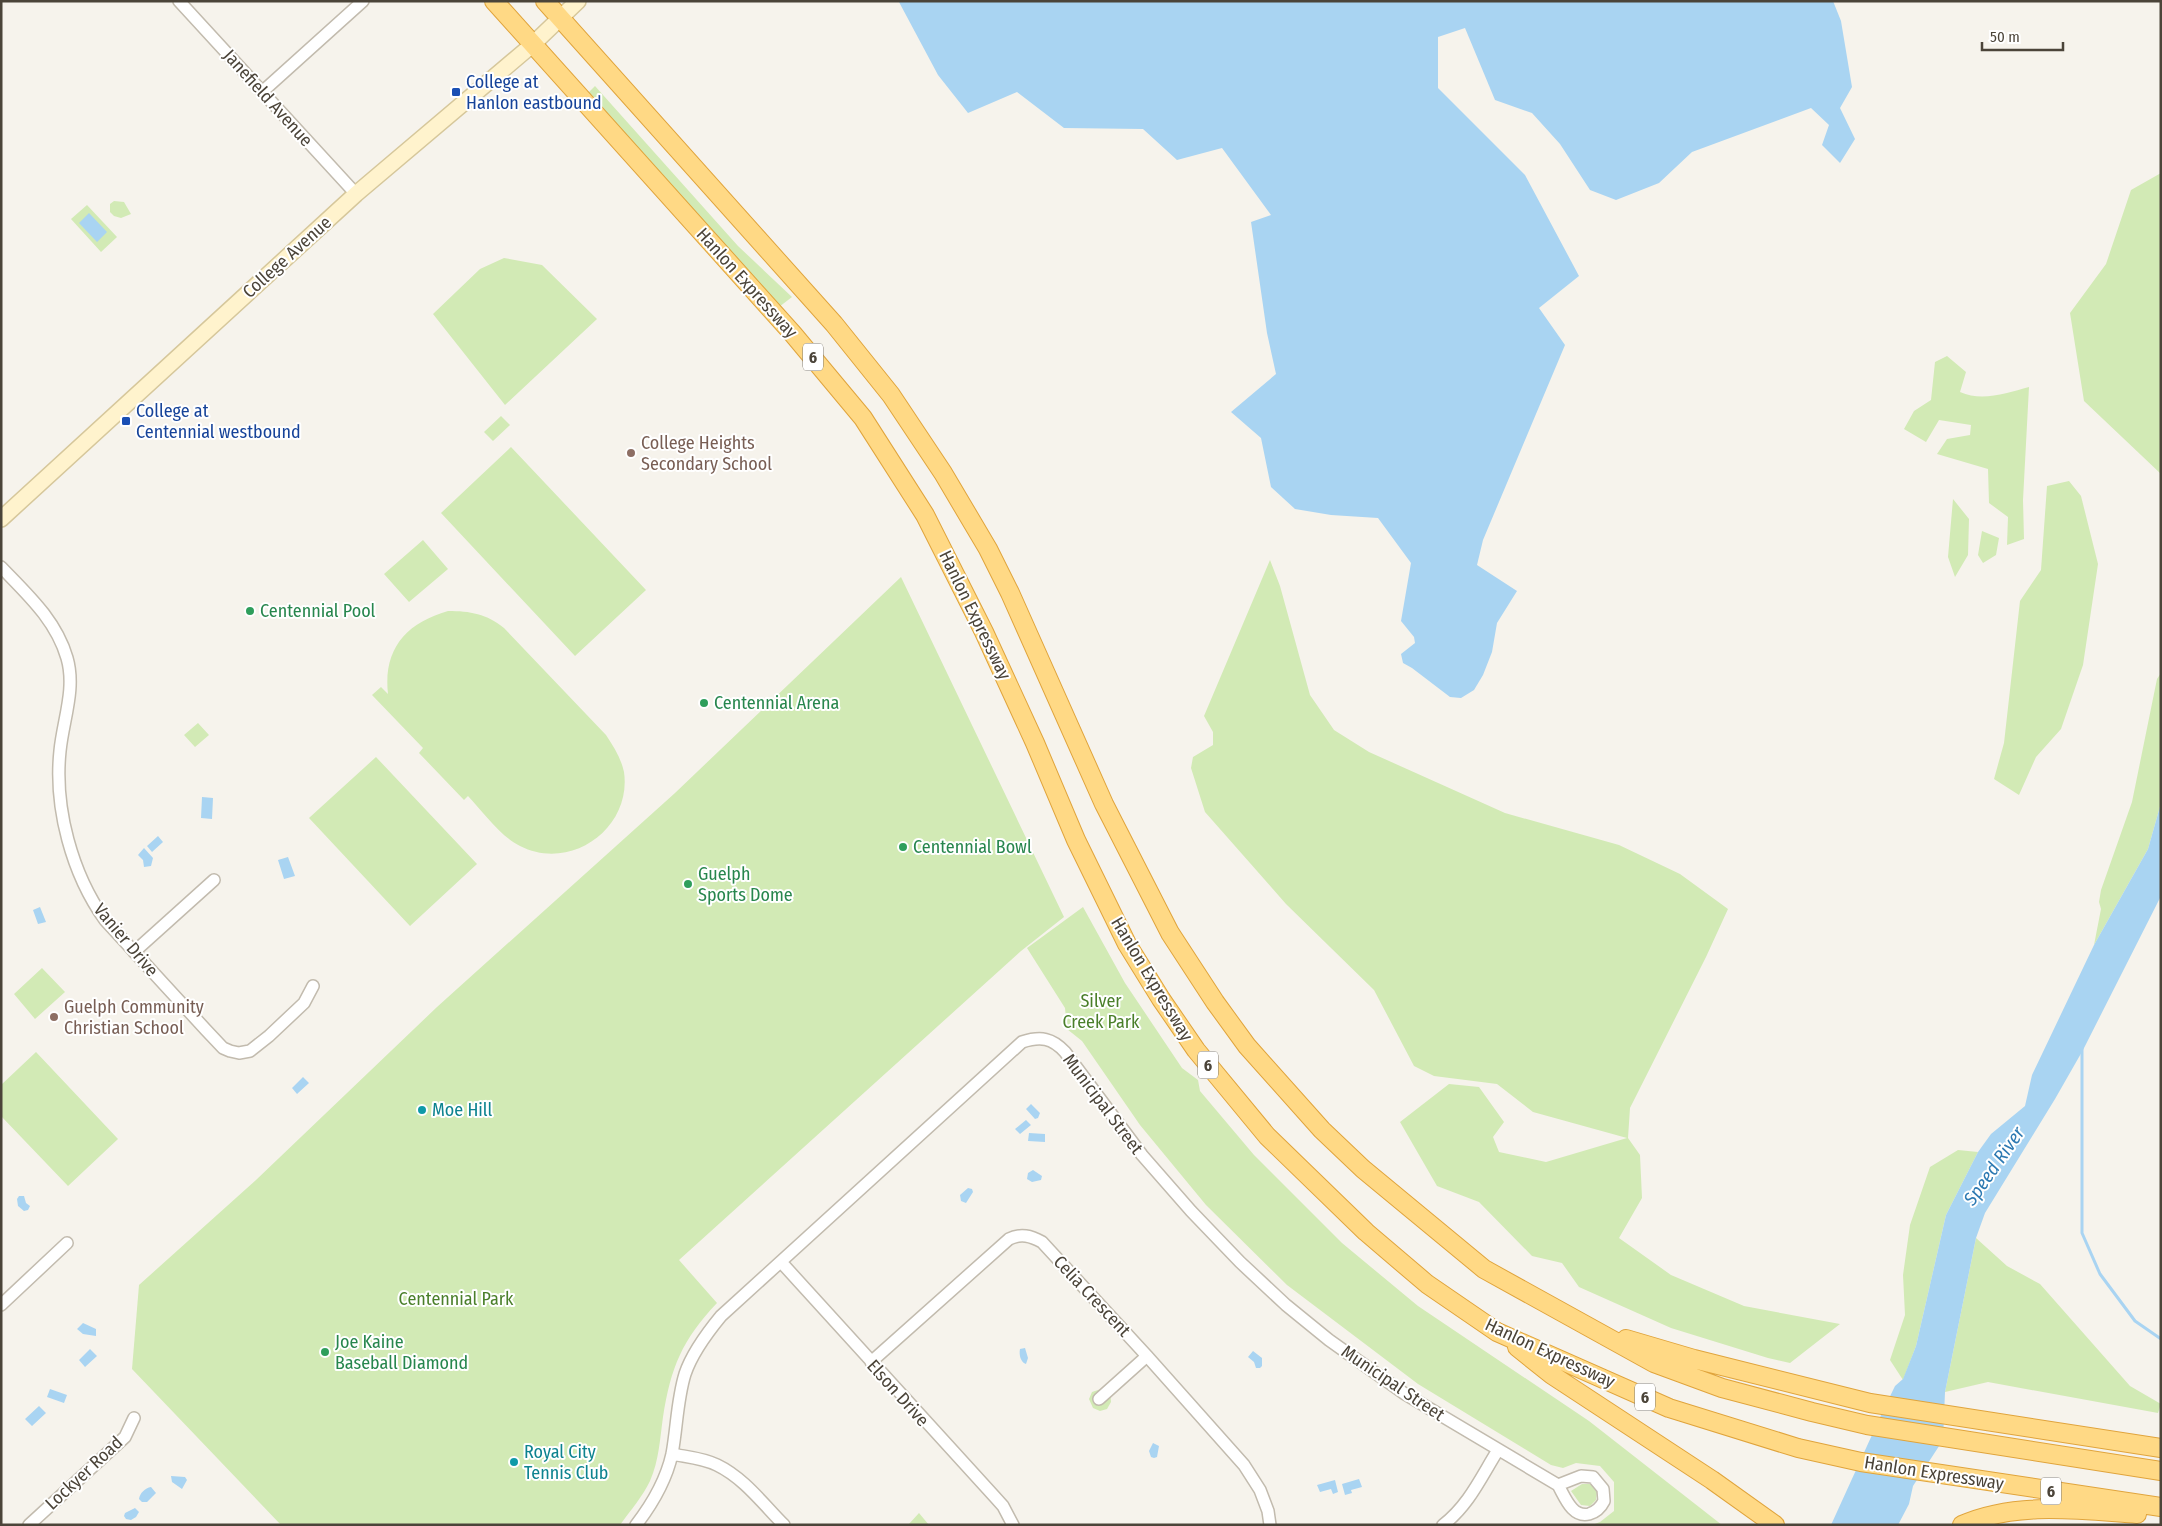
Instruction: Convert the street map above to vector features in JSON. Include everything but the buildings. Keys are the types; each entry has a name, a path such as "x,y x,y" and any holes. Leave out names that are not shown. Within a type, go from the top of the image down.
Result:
{"highway":[{"name":"Hanlon Expressway","path":"494,1 532,46 829,375 862,418 926,515 984,632 1035,743 1076,840 1127,944 1161,999 1196,1050 1267,1136 1359,1226 1427,1284 1497,1332 1669,1408 1798,1448 1861,1462 2161,1507"},
{"name":"Hanlon Expressway","path":"545,1 834,324 891,394 948,480 988,549 1010,593 1104,804 1170,932 1215,1002 1247,1046 1322,1130 1362,1169 1484,1269 1654,1363 1722,1388 1867,1425 2161,1471"},
{"path":"1497,1332 1552,1375 1712,1480 1774,1524"},
{"path":"1601,1332 1694,1359 1870,1403 2161,1448"},
{"path":"1962,1525 1978,1518 2002,1512 2030,1510 2072,1510 2161,1517"}],"main road":[{"name":"College Avenue","path":"1,519 356,194 532,46 578,1"}],"street":[{"name":"Janefield Avenue","path":"179,1 356,194"},
{"path":"262,92 362,1"},
{"name":"Vanier Drive","path":"1,567 36,604 52,625 59,636 67,659 70,686 59,770 61,799 77,868 94,903 108,924 223,1048 232,1052 250,1051 269,1036 304,1003 313,986"},
{"path":"134,952 214,880"},
{"name":"Municipal Street","path":"636,1525 650,1506 664,1481 672,1454 685,1373 693,1357 721,1316 1022,1042 1046,1038 1057,1043 1065,1052 1142,1155 1191,1211 1240,1262 1286,1305 1329,1340 1404,1394 1558,1485"},
{"name":"Celia Crescent","path":"871,1362 1009,1238 1025,1235 1042,1242 1147,1356 1253,1477 1264,1499 1270,1525"},
{"path":"1,1305 68,1243"},
{"name":"Elson Drive","path":"781,1262 998,1501 1014,1525"},
{"path":"1099,1399 1147,1356"},
{"name":"Lockyer Road","path":"29,1525 125,1437 134,1418"},
{"path":"1443,1525 1471,1496 1498,1450"},
{"path":"672,1454 717,1464 737,1477 784,1525"}],"green space":[{"path":"595,86 738,246 792,297 779,307 588,93"},
{"path":"2161,173 2161,474 2084,401 2070,313 2106,264 2131,190"},
{"path":"114,201 124,202 131,214 121,218 114,216 110,212 110,204"},
{"path":"87,205 117,237 101,252 71,219"},
{"path":"504,258 542,265 597,319 505,405 433,314 480,269"},
{"path":"1947,356 1966,372 1960,392 1968,395 1986,396 2003,394 2029,387 2023,500 2024,539 2007,545 2008,517 1989,503 1988,469 1937,454 1947,439 1970,435 1971,425 1939,420 1926,442 1904,429 1914,411 1931,400 1935,362"},
{"path":"501,416 510,425 493,441 484,432"},
{"path":"511,447 646,590 575,656 441,513"},
{"path":"2069,481 2081,496 2098,564 2083,665 2061,729 2036,757 2019,795 1994,779 2004,743 2020,601 2041,570 2047,486"},
{"path":"1953,499 1969,519 1968,555 1955,577 1948,557"},
{"path":"1982,531 1999,538 1996,555 1983,563 1978,555"},
{"path":"423,540 448,569 409,602 384,574"},
{"path":"1270,560 1280,586 1310,695 1334,730 1369,752 1505,813 1619,845 1680,874 1728,909 1630,1108 1628,1138 1640,1155 1642,1198 1619,1238 1671,1275 1744,1306 1840,1324 1790,1363 1671,1328 1579,1287 1562,1263 1532,1256 1479,1202 1437,1186 1400,1122 1449,1084 1479,1087 1504,1122 1493,1137 1499,1152 1546,1162 1627,1138 1533,1112 1497,1084 1434,1076 1414,1066 1374,990 1286,904 1205,812 1191,768 1193,757 1213,745 1213,732 1204,716"},
{"name":"Centennial Park","path":"901,577 1064,917 1021,951 679,1260 717,1303 695,1329 680,1355 666,1399 659,1449 653,1473 644,1492 620,1525 281,1525 132,1369 139,1285 256,1180 437,1007 675,793"},
{"path":"448,611 478,614 498,623 609,739 623,767 624,792 618,811 608,827 594,840 577,849 559,853 539,853 513,842 499,830 468,796 464,800 419,753 423,748 372,695 381,687 388,694 387,678 389,664 400,640 420,623"},
{"path":"2161,673 2161,803 2148,849 2094,945 2101,909 2099,902 2101,890 2132,802 2157,679"},
{"path":"198,723 209,735 195,747 184,735"},
{"path":"376,757 477,864 410,926 309,818"},
{"name":"Silver Creek Park","path":"1083,907 1125,983 1182,1068 1198,1080 1200,1091 1254,1155 1342,1243 1418,1306 1589,1421 1722,1525 1592,1525 1600,1522 1614,1511 1614,1482 1600,1466 1576,1463 1563,1468 1551,1465 1418,1384 1287,1285 1206,1205 1140,1125 1082,1041 1067,1029 1065,1008 1027,948"},
{"path":"42,968 65,992 35,1019 14,994"},
{"path":"36,1052 118,1139 68,1186 1,1116 1,1085"},
{"path":"1958,1150 1978,1152 1946,1215 1916,1346 1903,1380 1890,1360 1905,1315 1903,1275 1910,1225 1930,1167"},
{"path":"1976,1238 2007,1266 2040,1284 2130,1386 2161,1404 2158,1413 1988,1382 1945,1392"},
{"path":"1101,1389 1110,1391 1111,1402 1107,1409 1100,1411 1093,1408 1089,1399 1092,1392"},
{"path":"1582,1484 1590,1484 1597,1492 1596,1500 1590,1506 1581,1505 1571,1491"},
{"path":"919,1513 929,1525 908,1525"}],"water":[{"path":"1833,1 1841,21 1852,87 1840,108 1855,139 1840,163 1822,145 1829,125 1811,108 1692,152 1659,183 1616,200 1590,190 1560,144 1532,113 1495,100 1465,28 1438,37 1438,88 1525,175 1579,276 1539,308 1565,345 1483,540 1477,565 1517,591 1497,623 1492,652 1483,675 1474,690 1461,698 1450,697 1403,663 1401,654 1415,643 1414,637 1401,621 1411,563 1378,518 1331,515 1295,509 1271,487 1261,438 1231,412 1276,374 1267,333 1251,222 1271,215 1222,148 1177,160 1143,129 1064,128 1017,92 968,113 938,75 899,2"},
{"path":"89,213 107,232 97,242 79,223"},
{"path":"202,797 213,798 212,819 201,818"},
{"name":"Speed River","path":"2161,803 2161,896 2083,1050 1985,1213 1976,1238 1945,1392 1943,1440 1913,1486 1909,1504 1898,1525 1831,1525 1895,1386 1903,1379 1916,1346 1946,1215 1978,1152 1991,1134 2025,1106 2032,1075 2094,945 2148,849"},
{"path":"158,836 163,842 152,852 147,846"},
{"path":"144,848 153,858 151,866 144,867 143,860 138,855"},
{"path":"288,857 295,876 284,879 278,860"},
{"path":"40,907 46,922 38,924 33,910"},
{"path":"303,1077 309,1083 297,1094 292,1088"},
{"path":"1031,1104 1040,1113 1038,1118 1035,1119 1026,1109"},
{"path":"1026,1120 1031,1125 1020,1134 1015,1129"},
{"path":"1029,1133 1045,1134 1045,1142 1028,1141"},
{"path":"1033,1170 1042,1176 1041,1180 1032,1182 1027,1179 1028,1173"},
{"path":"968,1188 972,1189 973,1192 966,1203 961,1201 960,1195"},
{"path":"19,1196 24,1196 26,1203 30,1206 28,1210 24,1211 18,1206 17,1199"},
{"path":"83,1323 96,1329 96,1336 83,1334 77,1329"},
{"path":"1025,1348 1028,1358 1026,1364 1021,1360 1020,1353 1020,1349"},
{"path":"90,1349 97,1356 85,1367 79,1360"},
{"path":"1253,1351 1262,1358 1262,1366 1260,1368 1256,1368 1254,1362 1248,1357"},
{"path":"50,1389 67,1395 64,1403 47,1397"},
{"path":"39,1406 46,1413 32,1426 25,1419"},
{"path":"1153,1443 1159,1446 1157,1457 1154,1458 1151,1457 1149,1451"},
{"path":"171,1476 185,1477 187,1480 182,1489 172,1482"},
{"path":"1359,1479 1362,1487 1351,1490 1352,1493 1345,1495 1342,1484"},
{"path":"1335,1480 1338,1492 1333,1494 1331,1489 1320,1492 1317,1485"},
{"path":"151,1487 156,1493 147,1502 142,1502 139,1499 140,1495"},
{"path":"135,1508 139,1512 136,1517 131,1520 126,1519 125,1513"}],"waterway":[{"path":"2082,1046 2082,1233 2100,1274 2135,1321 2161,1339"}],"place":[{"name":"College at Hanlon eastbound","path":"456,92"},
{"name":"College at Centennial westbound","path":"126,421"},
{"name":"College Heights Secondary School","path":"631,453"},
{"name":"Centennial Pool","path":"250,611"},
{"name":"Centennial Arena","path":"704,703"},
{"name":"Centennial Bowl","path":"903,847"},
{"name":"Guelph Sports Dome","path":"688,884"},
{"name":"Guelph Community Christian School","path":"54,1017"},
{"name":"Moe Hill","path":"422,1110"},
{"name":"Joe Kaine Baseball Diamond","path":"325,1352"},
{"name":"Royal City Tennis Club","path":"514,1462"}]}
